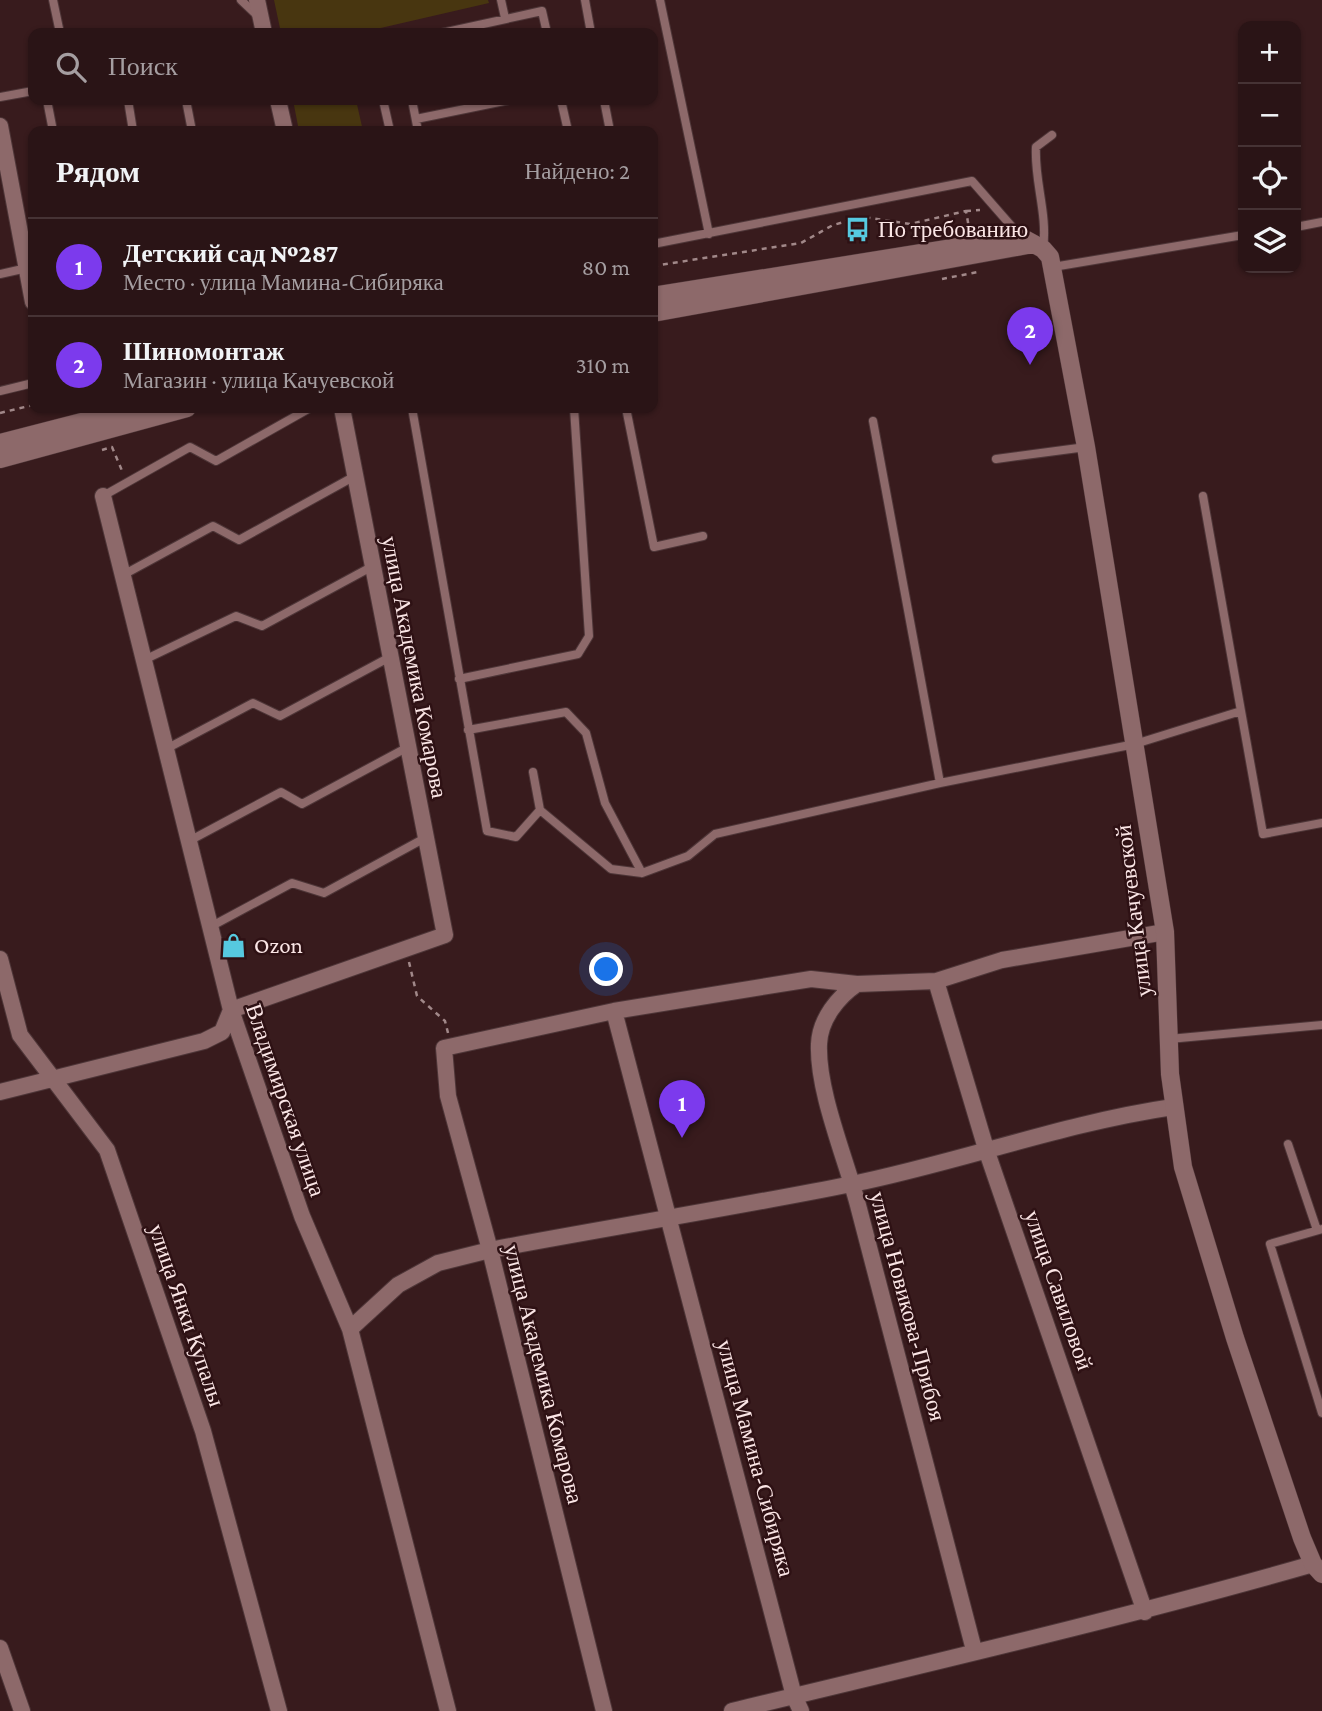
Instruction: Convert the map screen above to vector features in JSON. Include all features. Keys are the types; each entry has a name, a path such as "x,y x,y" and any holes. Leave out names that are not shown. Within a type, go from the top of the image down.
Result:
{"street":[{"path":"257,0 263,26"},
{"path":"279,105 284,126"},
{"path":"0,126 28,278"},
{"path":"658,295 1032,243"},
{"path":"658,312 1032,243"},
{"name":"улица Качуевской","path":"1032,243 1050,257 1053,267 1135,744 1165,932 1173,1107 1183,1167 1235,1338 1318,1569"},
{"path":"0,443 117,413"},
{"path":"0,459 169,413"},
{"name":"улица Академика Комарова","path":"343,413 446,935 407,949"},
{"name":"Владимирская улица","path":"103,496 231,1010 302,1216 350,1329 448,1711"},
{"path":"448,1047 614,1011 811,979 857,984 936,981 1002,960 1165,932"},
{"path":"0,1092 204,1041 222,1032 231,1010 407,949"},
{"name":"улица Янки Купалы","path":"0,959 20,1035 107,1150 203,1431 279,1711"},
{"name":"улица Савиловой","path":"936,981 987,1152 1145,1612"},
{"name":"улица Новикова-Прибоя","path":"857,984 842,995 828,1015 819,1041 819,1070 853,1184 974,1650"},
{"name":"улица Мамина-Сибиряка","path":"614,1011 798,1703"},
{"name":"улица Академика Комарова","path":"448,1047 448,1096 490,1250 604,1711"},
{"path":"350,1329 398,1285 438,1263 490,1250 853,1184 987,1152 1108,1118 1173,1107"},
{"path":"732,1711 798,1703 974,1650 1145,1612 1318,1569"},
{"path":"0,1648 22,1711"}],"lane":[{"path":"53,0 59,28"},
{"path":"241,0 263,26"},
{"path":"501,0 505,18"},
{"path":"585,0 590,28"},
{"path":"660,0 709,233"},
{"path":"463,28 542,11 546,28"},
{"path":"0,97 28,92"},
{"path":"48,105 52,126"},
{"path":"129,105 132,126"},
{"path":"187,105 191,126"},
{"path":"384,105 389,126"},
{"path":"413,105 417,126"},
{"path":"416,119 485,105"},
{"path":"562,105 567,126"},
{"path":"605,105 609,126"},
{"path":"658,243 972,181 1032,243 1045,226 1035,172 1036,147 1052,135"},
{"path":"1301,226 1322,222"},
{"path":"1053,267 1238,237"},
{"path":"0,274 26,268"},
{"path":"0,391 28,384"},
{"path":"103,496 190,447 216,461 301,413"},
{"path":"413,413 487,831 516,837 540,810"},
{"path":"459,679 578,654 589,636 574,413"},
{"path":"627,413 654,547 703,536"},
{"path":"873,421 940,783"},
{"path":"996,459 1086,447"},
{"path":"122,575 213,526 239,540 355,476"},
{"path":"1203,496 1263,834 1322,823"},
{"path":"144,660 236,616 262,626 373,566"},
{"path":"166,749 253,703 280,716 390,657"},
{"path":"533,772 540,810 611,869 642,873 688,856 715,834 940,783 1135,744 1241,711"},
{"path":"468,730 566,712 586,733 604,803 642,873"},
{"path":"189,841 281,792 302,804 408,747"},
{"path":"210,927 292,883 324,893 425,838"},
{"path":"1169,1039 1322,1026"},
{"path":"1288,1144 1319,1229 1270,1244 1322,1413"}],"path":[{"path":"0,413 28,406"},
{"path":"100,451 112,447 127,482"},
{"path":"407,949 417,996 445,1021 448,1047"}],"shaded area":[{"path":"274,0 488,0 489,3 381,28 280,28"},
{"path":"294,105 357,105 362,126 298,126"}],"place":[{"name":"По требованию","path":"858,229"},
{"name":"Шиномонтаж","path":"1030,365"},
{"name":"Ozon","path":"234,945"},
{"name":"Детский сад №287","path":"682,1138"}]}
